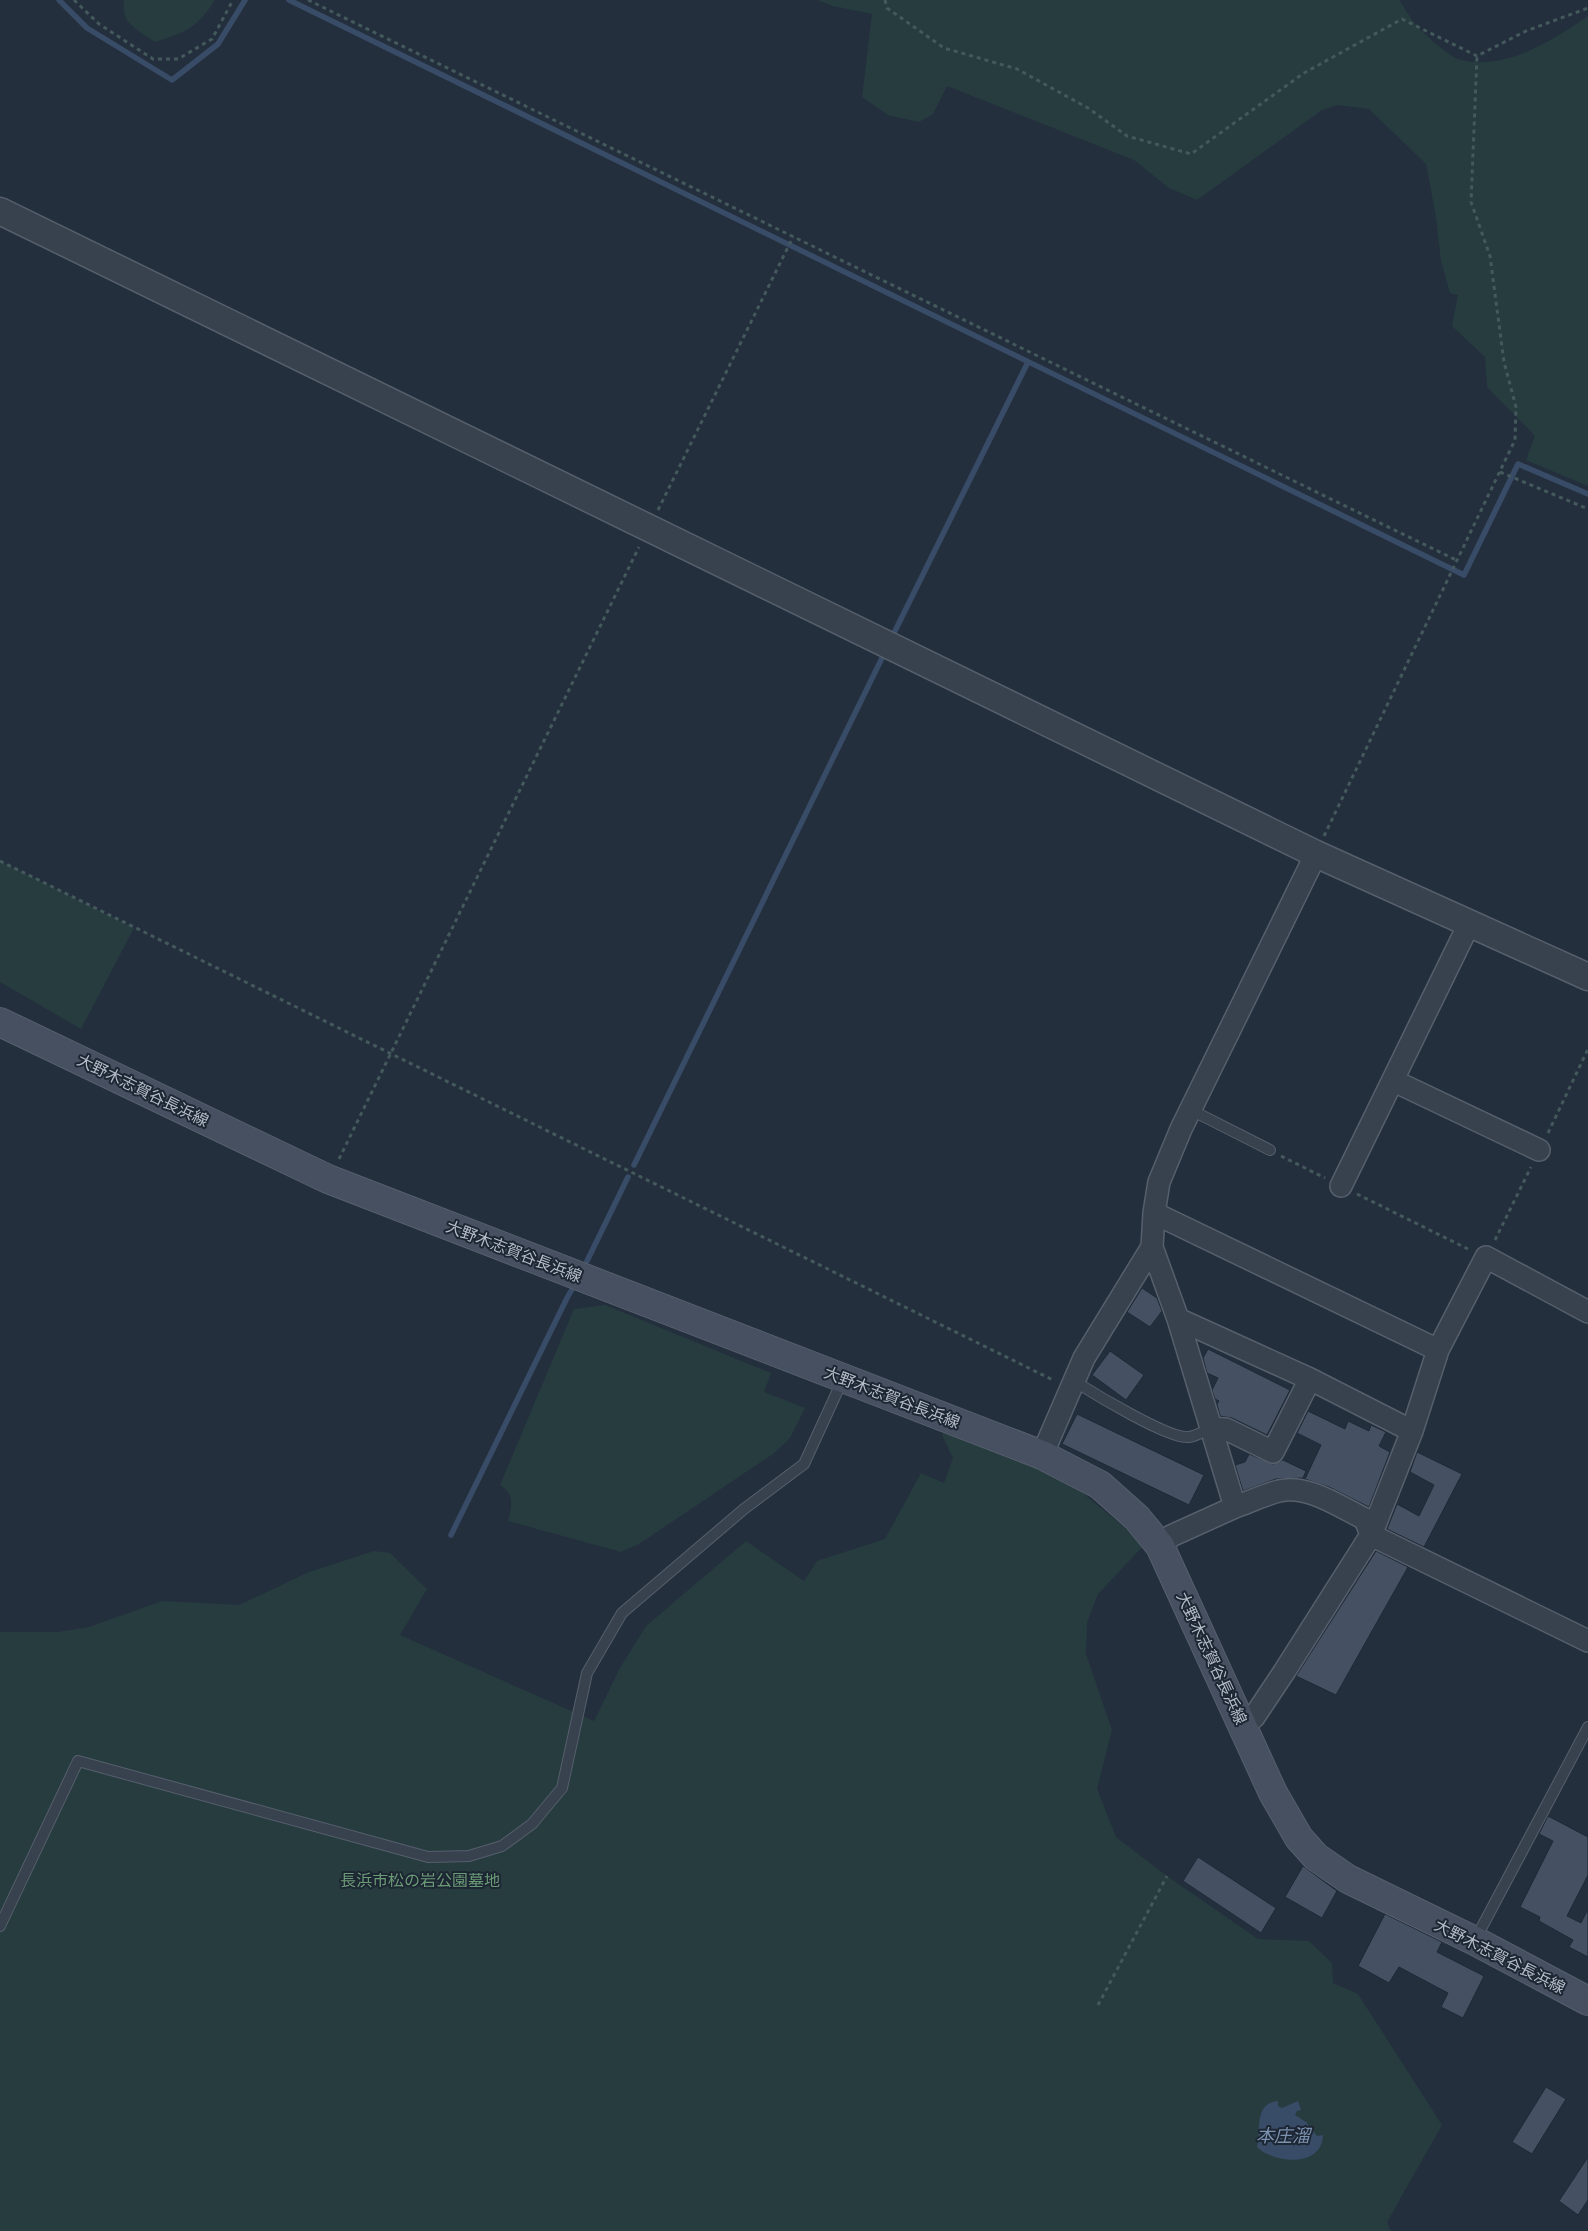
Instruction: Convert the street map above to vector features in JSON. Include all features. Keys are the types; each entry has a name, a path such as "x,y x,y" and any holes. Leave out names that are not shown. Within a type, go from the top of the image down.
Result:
{"main road":[{"name":"大野木志賀谷長浜線","path":"0,1022 328,1179 1042,1455 1100,1485 1137,1518 1160,1546 1273,1792 1299,1838 1316,1857 1348,1879 1474,1941 1588,2001"}],"street":[{"path":"0,211 648,530 1316,854 1588,977"},
{"path":"1235,1507 1178,1319 1152,1247 1154,1213 1159,1182 1191,1110 1316,854"},
{"path":"1341,1186 1469,924"},
{"path":"1394,1080 1540,1150"},
{"path":"1154,1213 1438,1350"},
{"path":"1042,1455 1084,1358 1152,1247"},
{"path":"1243,1726 1254,1717 1371,1535 1412,1432 1438,1350 1486,1257 1588,1312"},
{"path":"1178,1319 1310,1379 1412,1432"},
{"path":"1211,1428 1226,1429 1273,1452 1310,1379"},
{"path":"1160,1546 1171,1536 1235,1507 1280,1491 1296,1490 1314,1494 1365,1519 1371,1535 1588,1641"}],"lane":[{"path":"1191,1110 1270,1150"},
{"path":"0,1926 78,1761 428,1857 469,1856 502,1846 532,1824 562,1788 586,1673 622,1613 744,1509 804,1464 844,1378"},
{"path":"1073,1385 1111,1405 1175,1434 1188,1437 1211,1428"},
{"path":"1474,1941 1588,1727"}],"path":[{"path":"74,0 99,24 153,59 178,59 212,39 233,0"},
{"path":"308,0 1456,560"},
{"path":"885,0 887,8 944,48 1017,69 1088,108 1127,136 1191,154 1304,73 1402,19 1477,56"},
{"path":"1477,56 1526,31 1588,8"},
{"path":"1316,854 1514,440 1516,407 1504,362 1490,256 1471,202 1477,56"},
{"path":"328,1179 793,237"},
{"path":"1500,472 1588,509"},
{"path":"0,861 390,1055 887,1297 1073,1385"},
{"path":"1270,1150 1486,1257"},
{"path":"1098,2006 1167,1876"}],"green space":[{"path":"124,0 215,0 202,17 190,28 155,42 137,30 128,20 123,8"},
{"path":"818,0 1399,0 1416,25 1436,44 1458,59 1475,62 1492,62 1527,52 1559,35 1588,16 1588,486 1526,460 1535,436 1487,387 1485,357 1452,326 1458,295 1450,293 1441,261 1436,217 1426,164 1369,109 1337,105 1322,110 1197,200 1169,188 1134,160 947,86 933,114 919,122 888,115 862,97 872,14 833,6"},
{"path":"0,861 134,928 81,1029 0,982"},
{"path":"605,1305 771,1373 764,1392 805,1408 790,1438 773,1454 639,1544 621,1552 508,1521 511,1505 510,1496 500,1485 574,1309"},
{"name":"長浜市松の岩公園墓地","path":"945,1430 997,1448 1079,1490 1145,1544 1098,1594 1087,1623 1086,1654 1112,1730 1097,1789 1116,1837 1167,1876 1258,1939 1309,1941 1332,1963 1333,1983 1358,1994 1442,2125 1387,2222 1391,2231 0,2231 0,1632 58,1632 89,1627 162,1601 239,1605 309,1572 374,1551 390,1553 427,1589 400,1635 594,1721 620,1668 646,1626 746,1541 804,1581 817,1561 885,1539 921,1473 944,1483 953,1458 942,1435"}],"water":[{"name":"本庄溜","path":"1278,2101 1278,2106 1282,2108 1298,2101 1301,2110 1297,2111 1295,2115 1306,2122 1317,2136 1323,2135 1321,2146 1315,2153 1306,2158 1296,2160 1285,2159 1274,2157 1257,2147 1262,2112 1265,2106"}],"building":[{"path":"1142,1288 1157,1298 1162,1311 1150,1327 1127,1312"},
{"path":"1208,1349 1290,1390 1267,1435 1232,1418 1220,1416 1217,1404 1219,1401 1215,1399 1212,1390 1218,1378 1207,1373 1203,1358"},
{"path":"1110,1351 1144,1375 1126,1400 1092,1375"},
{"path":"1308,1411 1345,1429 1348,1421 1369,1431 1371,1425 1386,1432 1379,1446 1390,1452 1369,1507 1329,1487 1305,1479 1321,1445 1297,1433"},
{"path":"1077,1414 1204,1475 1189,1505 1062,1444"},
{"path":"1417,1452 1462,1474 1424,1547 1387,1529 1397,1504 1419,1516 1434,1485 1410,1472"},
{"path":"1249,1454 1273,1464 1283,1460 1306,1471 1303,1478 1276,1479 1243,1491 1235,1465 1245,1462"},
{"path":"1376,1551 1408,1567 1336,1695 1296,1676"},
{"path":"1548,1816 1588,1837 1588,1875 1567,1916 1581,1923 1588,1909 1588,1957 1569,1947 1573,1940 1539,1921 1540,1917 1520,1907 1553,1841 1539,1834"},
{"path":"1198,1857 1276,1908 1261,1933 1183,1881"},
{"path":"1303,1866 1337,1891 1322,1918 1285,1897"},
{"path":"1385,1914 1442,1942 1437,1952 1484,1976 1463,2018 1441,2007 1448,1993 1399,1967 1389,1983 1358,1966"},
{"path":"1546,2087 1566,2099 1532,2154 1512,2142"},
{"path":"1588,2157 1588,2200 1578,2215 1559,2201"}],"waterway":[{"path":"59,0 87,28 172,80 218,44 245,0"},
{"path":"289,0 1464,575 1518,464 1588,494"},
{"path":"895,631 1028,362"},
{"path":"634,1165 882,658"},
{"path":"587,1261 628,1177"},
{"path":"451,1535 575,1284"}]}
